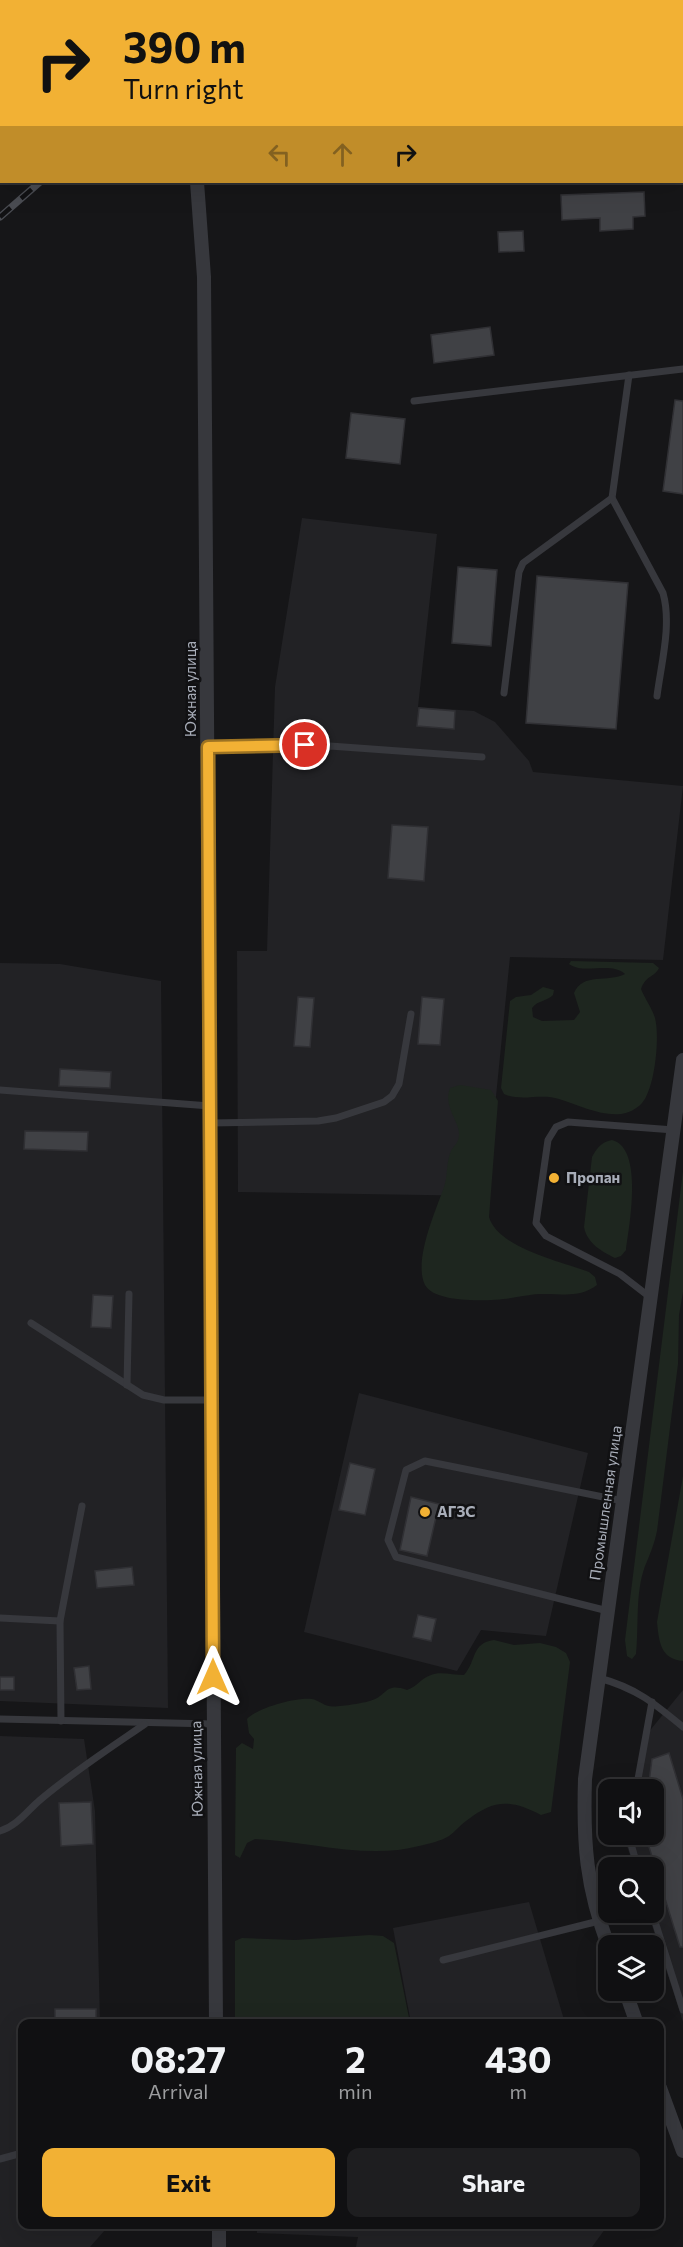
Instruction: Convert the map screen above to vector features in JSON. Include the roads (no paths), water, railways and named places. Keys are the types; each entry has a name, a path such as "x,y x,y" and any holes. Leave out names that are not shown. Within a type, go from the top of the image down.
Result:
{"street":[{"name":"Южная улица","path":"197,183 204,277 216,2019"},
{"name":"Промышленная улица","path":"598,1918 584,1845 585,1779 683,1061"},
{"path":"629,2001 635,2019"},
{"path":"664,2111 683,2151"},
{"path":"219,2229 221,2245"}],"lane":[{"path":"414,401 683,369"},
{"path":"629,375 612,498 663,593 666,604 667,618 657,696"},
{"path":"504,693 519,572 523,562 612,498"},
{"path":"208,747 330,746 483,757"},
{"path":"210,1123 318,1121 336,1118 384,1102 392,1096 399,1084 411,1014"},
{"path":"0,1090 210,1106"},
{"path":"651,1298 620,1274 546,1236 536,1223 548,1140 556,1127 568,1122 674,1130"},
{"path":"127,1385 129,1294"},
{"path":"31,1323 151,1398 212,1400"},
{"path":"608,1611 396,1557 388,1540 406,1470 425,1461 623,1501"},
{"path":"61,1721 60,1621 82,1506"},
{"path":"0,1618 60,1621"},
{"path":"599,1678 622,1684 652,1702 683,1727"},
{"path":"638,1779 652,1702"},
{"path":"0,1719 213,1724"},
{"path":"0,1831 20,1820 39,1801 145,1724"},
{"path":"442,1960 598,1922"},
{"path":"655,1923 683,2010"},
{"path":"0,2160 18,2154"}],"railway":[{"path":"0,217 39,183"}],"place":[{"name":"Пропан","path":"554,1178"},
{"name":"АГЗС","path":"425,1512"}]}
